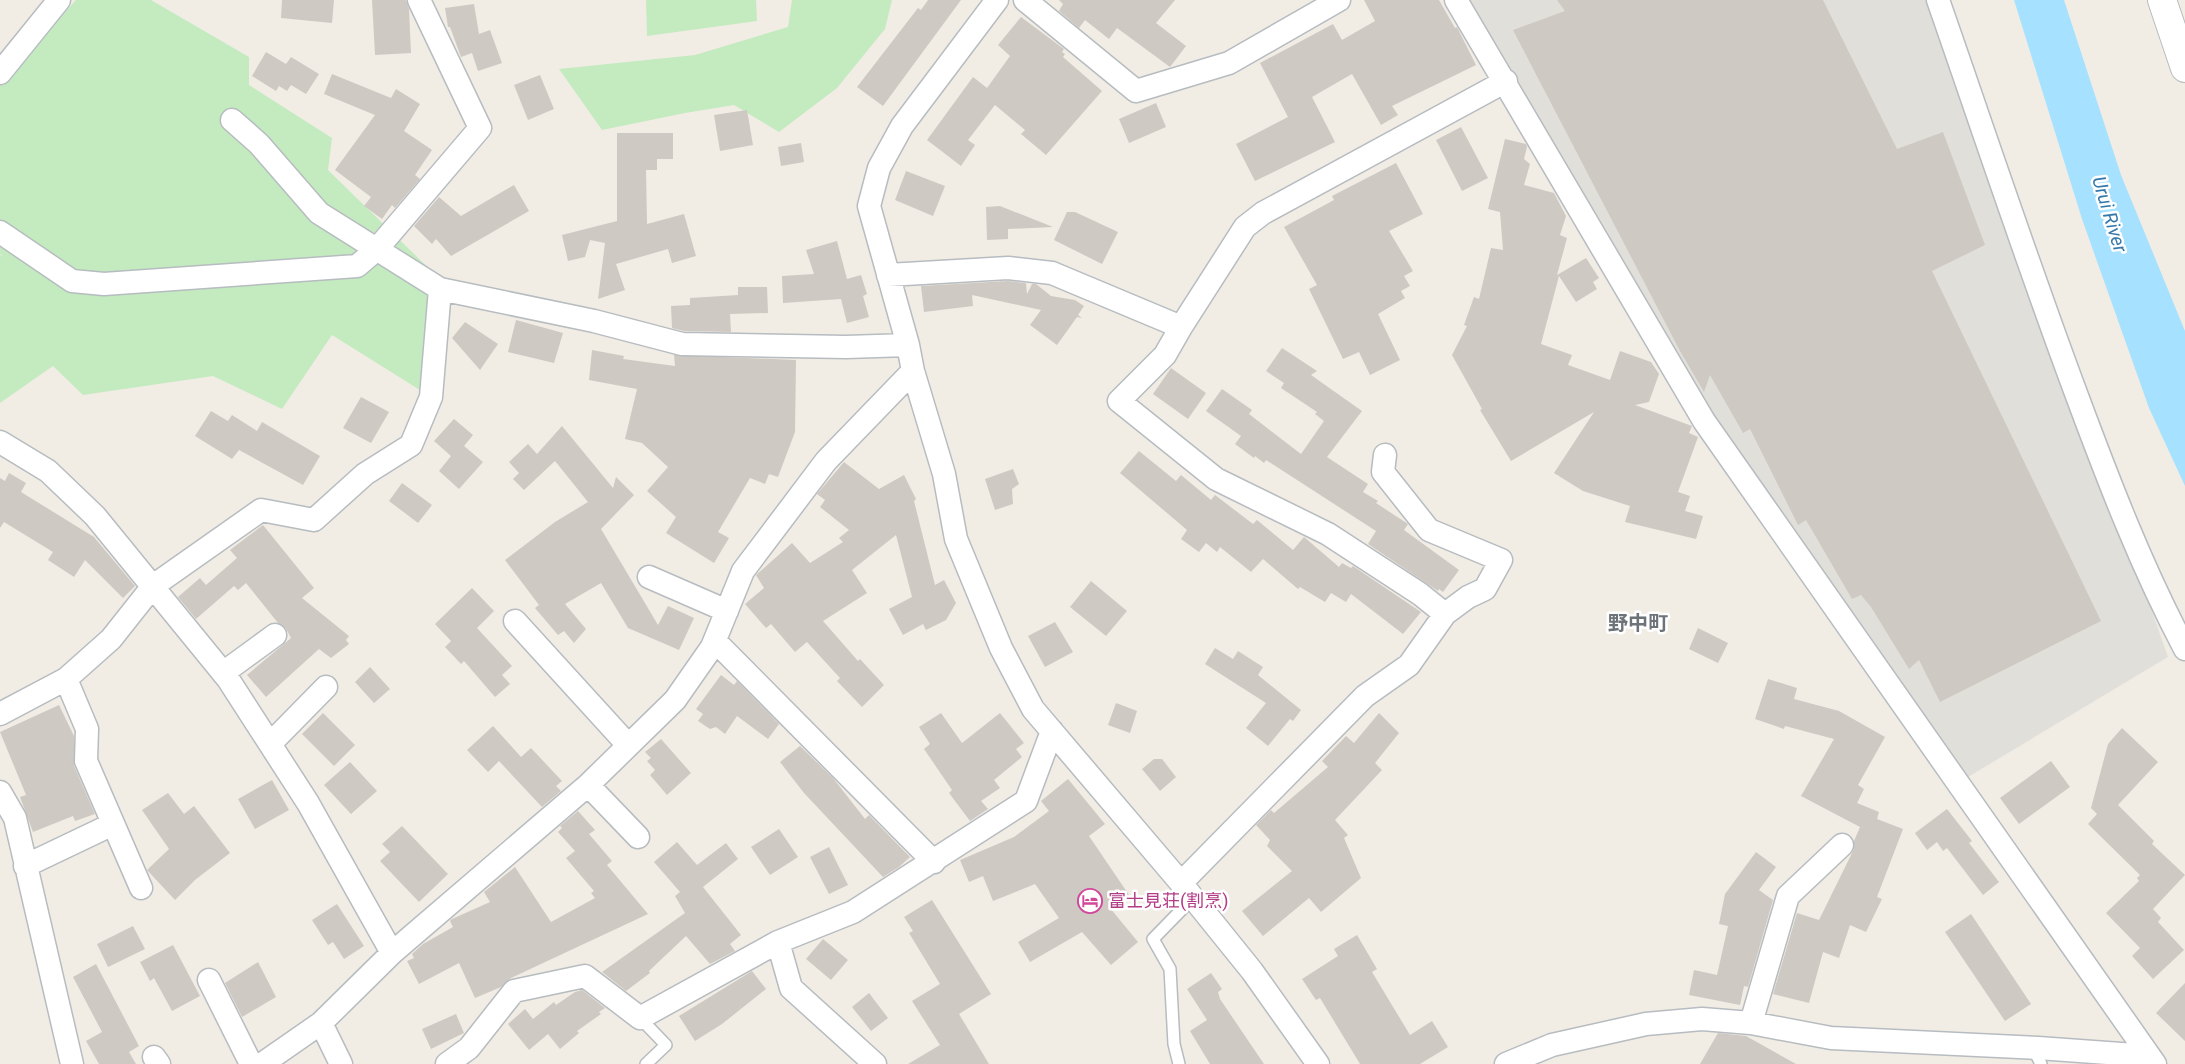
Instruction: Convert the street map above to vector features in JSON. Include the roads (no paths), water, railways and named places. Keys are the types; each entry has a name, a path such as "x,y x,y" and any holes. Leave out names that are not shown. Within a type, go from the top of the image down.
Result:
{"street":[{"path":"0,73 59,0"},
{"path":"0,232 72,281 104,284 357,266 376,249 480,128 419,0"},
{"path":"998,0 902,126 879,168 869,206 908,345 913,371 944,474 956,539 1001,648 1033,709 1252,971 1318,1064"},
{"path":"1026,0 1136,91 1229,63 1339,0"},
{"path":"1456,0 1506,81 1704,421 2152,1060"},
{"path":"1938,0 2054,335 2114,493 2162,604 2185,649"},
{"path":"2162,0 2185,68"},
{"path":"1445,614 1420,594 1328,534 1216,479 1119,401 1164,355 1245,227 1257,218 1506,81"},
{"path":"232,120 259,144 319,213 440,289 594,321 682,344 846,347 908,345"},
{"path":"888,275 1008,268 1052,273 1181,327"},
{"path":"0,714 66,679 111,638 153,586 261,510 314,520 365,474 410,445 432,397 440,289"},
{"path":"262,1064 321,1023 392,953 588,785 675,700 715,641 743,571 826,461 913,371"},
{"path":"0,442 48,472 95,516 223,673 308,802 392,953"},
{"path":"1187,891 1365,696 1410,665 1445,614 1468,597 1484,589 1501,560 1429,530 1383,472 1385,455"},
{"path":"649,577 727,611"},
{"path":"515,621 628,745"},
{"path":"223,673 275,635"},
{"path":"715,641 934,862"},
{"path":"66,679 88,729 86,761 141,888"},
{"path":"270,744 326,687"},
{"path":"447,1064 469,1048 514,991 585,976 640,1018 778,942 853,912 934,862 1026,801 1052,731"},
{"path":"588,785 638,837"},
{"path":"0,792 15,818 72,1064"},
{"path":"26,866 113,824"},
{"path":"1751,1023 1788,896 1842,845"},
{"path":"778,942 791,988 875,1064"},
{"path":"209,980 250,1064"},
{"path":"1506,1064 1552,1045 1646,1024 1702,1018 1751,1023 1831,1038 2037,1056 2152,1060"},
{"path":"321,1023 341,1064"}],"lane":[{"path":"1179,1064 1174,1044 1170,969 1153,939 1187,891"},
{"path":"640,1018 666,1045 646,1064"}],"water":[{"name":"Urui River","path":"2014,0 2064,0 2121,175 2185,331 2185,486 2149,408 2082,219"}],"place":[{"name":"富士見荘(割烹)","path":"1090,901"}],"district":[{"name":"野中町","path":"1638,623"}]}
